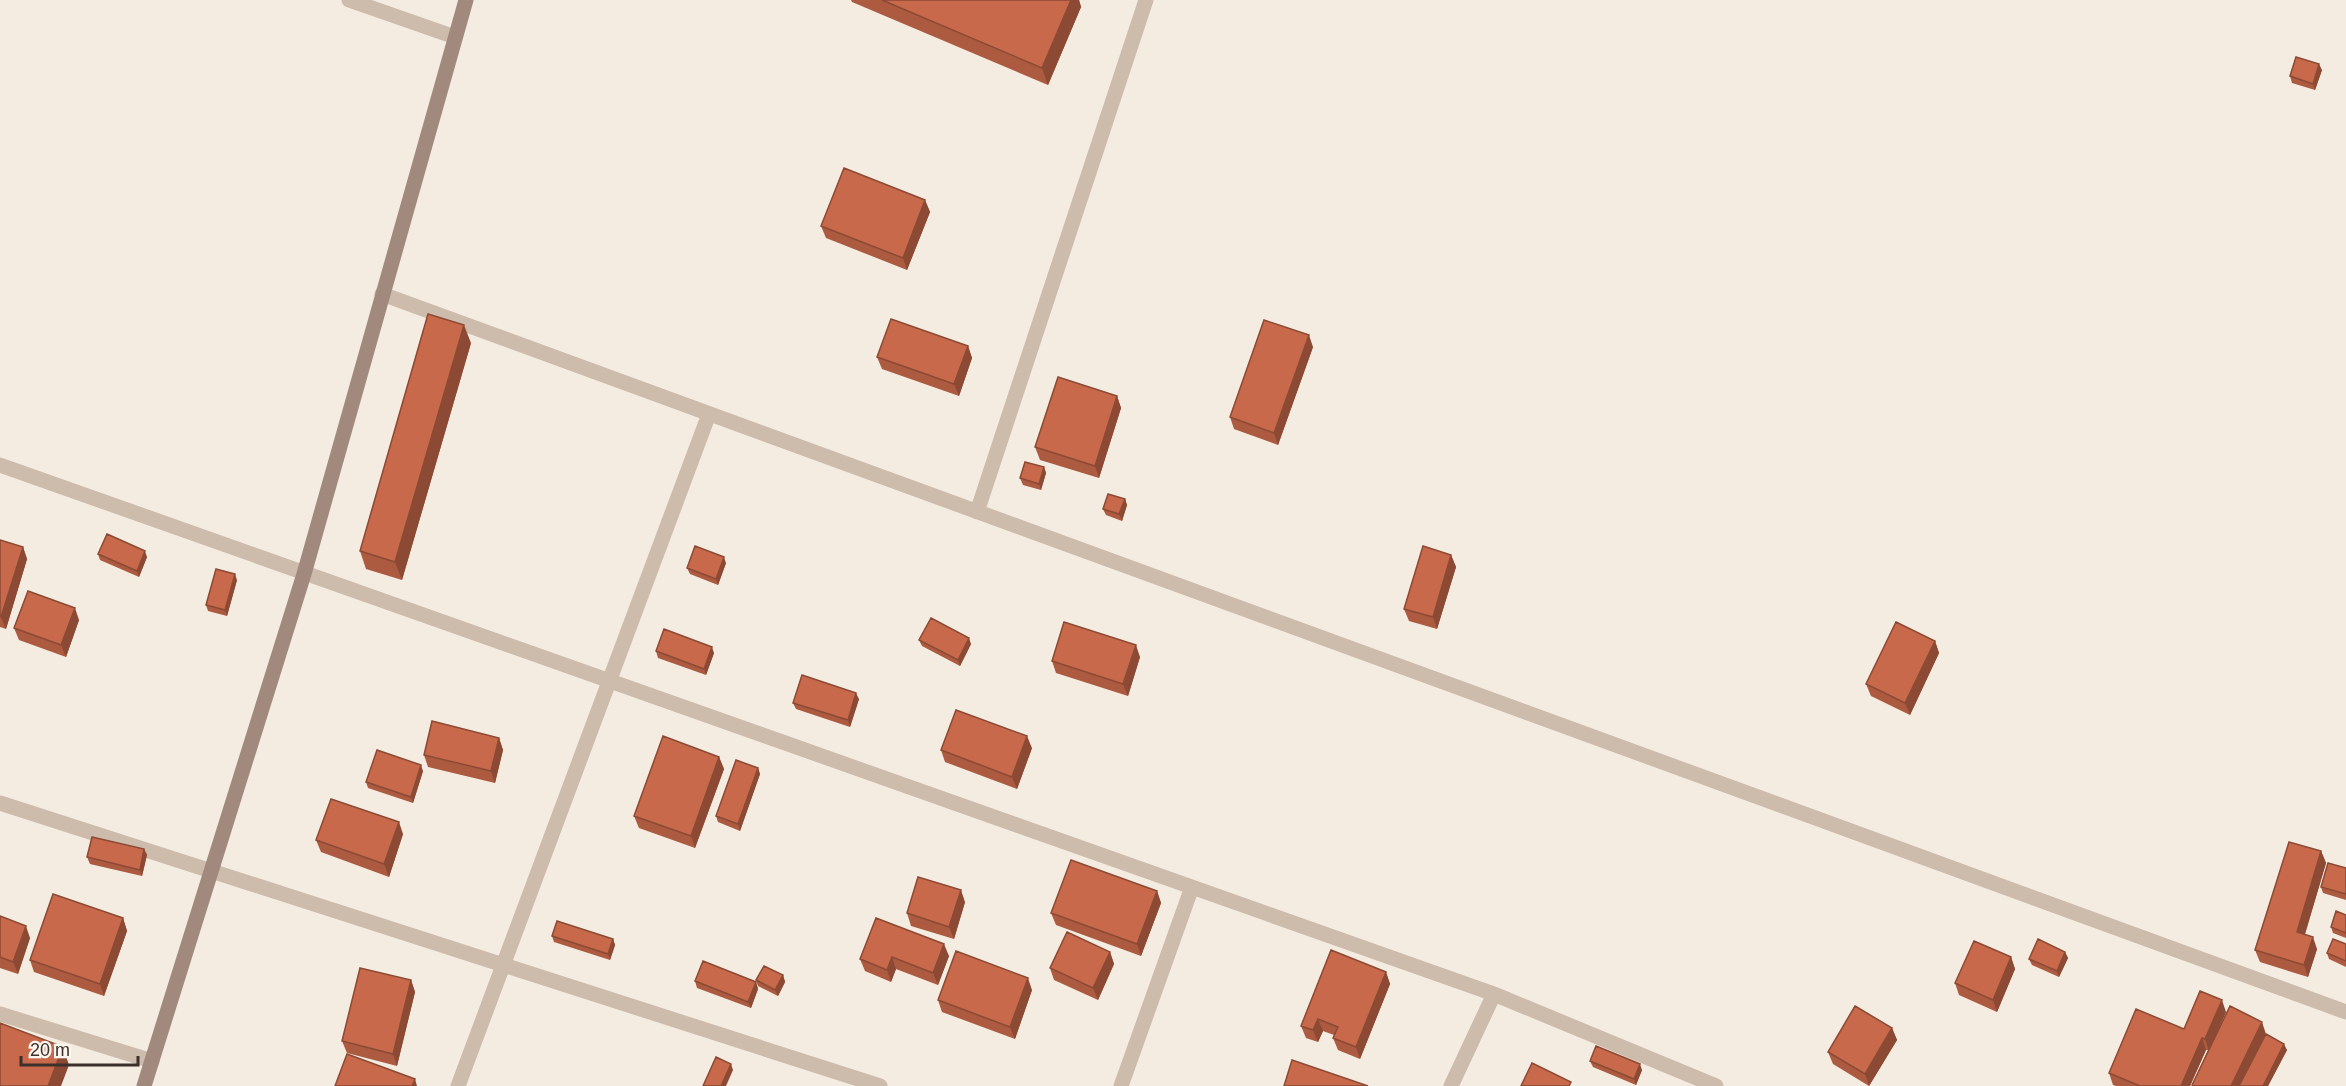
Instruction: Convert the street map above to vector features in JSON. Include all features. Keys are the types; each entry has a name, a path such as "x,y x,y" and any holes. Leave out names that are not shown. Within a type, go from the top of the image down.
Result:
{"main road":[{"path":"144,1086 304,574 466,0"}],"street":[{"path":"349,0 455,37"},
{"path":"976,512 1146,0"},
{"path":"382,294 2346,1012"},
{"path":"458,1086 709,414"},
{"path":"0,465 1494,994 1716,1086"},
{"path":"0,803 880,1086"},
{"path":"1121,1086 1191,887"},
{"path":"1451,1086 1494,994"},
{"path":"0,1014 152,1061"}],"building":[{"path":"882,0 1071,0 1042,68"},
{"path":"2296,57 2319,64 2313,84 2290,76"},
{"path":"844,168 925,200 903,258 821,226"},
{"path":"428,314 464,325 395,562 360,551"},
{"path":"891,319 968,346 954,384 877,357"},
{"path":"1264,320 1309,335 1274,433 1230,417"},
{"path":"1058,377 1117,396 1095,466 1035,447"},
{"path":"1025,462 1044,467 1039,484 1020,478"},
{"path":"1108,494 1125,499 1119,514 1103,509"},
{"path":"107,534 145,551 137,571 98,554"},
{"path":"0,540 23,547 1,617 0,616"},
{"path":"695,546 724,557 716,579 687,568"},
{"path":"1423,546 1451,555 1433,617 1404,609"},
{"path":"216,569 235,574 225,610 206,605"},
{"path":"28,591 75,608 61,645 14,628"},
{"path":"931,618 969,638 958,660 919,640"},
{"path":"1064,622 1136,645 1123,684 1052,661"},
{"path":"1896,622 1935,641 1905,703 1866,684"},
{"path":"664,629 712,647 704,669 656,651"},
{"path":"802,675 856,693 848,720 793,703"},
{"path":"956,710 1027,736 1012,777 941,750"},
{"path":"432,721 499,738 491,771 424,755"},
{"path":"663,736 719,757 691,836 634,816"},
{"path":"377,750 421,765 411,797 366,782"},
{"path":"736,760 758,768 738,824 716,816"},
{"path":"331,799 399,822 384,864 316,840"},
{"path":"92,837 144,849 140,870 87,857"},
{"path":"2289,842 2321,851 2297,932 2313,937 2304,965 2255,950"},
{"path":"1071,860 1157,891 1137,944 1051,913"},
{"path":"2328,863 2346,868 2346,894 2321,887"},
{"path":"918,877 961,890 949,927 907,913"},
{"path":"53,894 123,918 100,984 30,960"},
{"path":"2336,911 2346,915 2346,933 2331,927"},
{"path":"0,916 26,926 13,962 0,957"},
{"path":"876,918 944,944 933,973 892,957 887,970 860,959"},
{"path":"557,921 613,939 608,954 552,936"},
{"path":"1067,932 1110,952 1093,988 1050,968"},
{"path":"2038,939 2065,952 2057,971 2029,959"},
{"path":"2333,939 2346,944 2346,961 2327,953"},
{"path":"1974,941 2011,957 1993,1000 1955,983"},
{"path":"1331,950 1386,972 1356,1047 1333,1038 1338,1027 1318,1019 1313,1030 1301,1026"},
{"path":"956,951 1028,978 1010,1027 938,1000"},
{"path":"703,961 756,982 748,1002 695,981"},
{"path":"764,966 783,975 775,990 756,980"},
{"path":"360,968 411,980 393,1054 342,1041"},
{"path":"2200,991 2222,1000 2181,1086 2140,1086 2109,1073 2136,1009 2184,1029"},
{"path":"1855,1006 1892,1028 1865,1074 1828,1052"},
{"path":"2230,1006 2262,1022 2231,1086 2192,1085"},
{"path":"0,1023 63,1047 48,1086 0,1086"},
{"path":"2266,1034 2284,1044 2263,1086 2239,1086"},
{"path":"1596,1046 1640,1064 1634,1079 1590,1061"},
{"path":"347,1054 415,1079 412,1086 335,1086"},
{"path":"716,1057 731,1064 721,1086 703,1086"},
{"path":"1292,1060 1368,1086 1284,1086"},
{"path":"1532,1063 1571,1082 1569,1086 1521,1086"}]}
